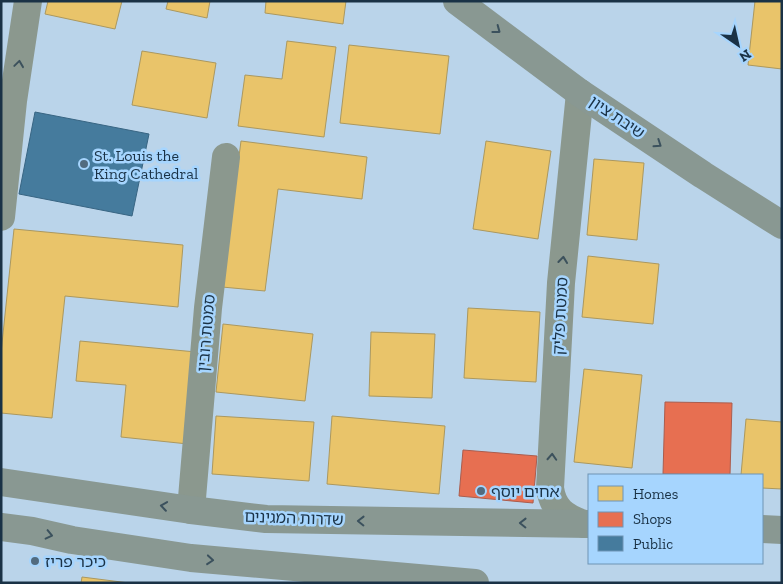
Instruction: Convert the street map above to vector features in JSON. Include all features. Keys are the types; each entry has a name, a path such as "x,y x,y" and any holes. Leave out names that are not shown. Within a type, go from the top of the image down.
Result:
{"street":[{"path":"1,217 7,98 28,1"},
{"name":"שיבת ציון","path":"458,1 580,92 703,175 782,225"},
{"name":"סמטת פליק","path":"580,92 561,283 550,488 555,504 563,514 586,524"},
{"name":"סמטת רובין","path":"191,510 208,308 226,157"},
{"name":"שדרות המגינים","path":"1,482 266,520 586,524"},
{"path":"1,526 72,540 191,558 475,583"},
{"path":"763,529 782,530"}],"building: Homes":[{"path":"48,1 122,1 115,29 45,14"},
{"path":"168,1 210,1 207,18 166,9"},
{"path":"266,1 346,1 343,24 265,13"},
{"path":"755,1 782,1 782,69 748,65"},
{"path":"287,41 336,47 324,137 238,126 245,75 282,79"},
{"path":"349,45 449,56 440,134 340,123"},
{"path":"142,51 216,63 207,118 132,105"},
{"path":"241,141 367,157 362,199 278,189 265,291 222,287"},
{"path":"486,141 551,151 538,239 473,229"},
{"path":"594,159 644,163 637,240 587,235"},
{"path":"14,229 183,245 178,307 65,296 52,418 1,413 1,353"},
{"path":"588,256 659,264 653,324 582,317"},
{"path":"468,308 540,312 536,382 464,378"},
{"path":"223,324 313,334 305,401 216,392"},
{"path":"371,332 435,334 432,398 369,396"},
{"path":"80,341 196,352 188,444 121,437 126,385 76,381"},
{"path":"584,369 642,375 632,468 574,462"},
{"path":"216,416 314,422 309,481 212,474"},
{"path":"332,416 445,426 439,494 327,484"},
{"path":"746,419 782,422 782,489 763,488 763,474 741,474"},
{"path":"82,577 129,583 81,583"}],"building: Shops":[{"path":"665,402 732,403 730,474 663,474"},
{"path":"463,450 537,456 533,503 459,496"}],"building: Public":[{"name":"St. Louis the King Cathedral","path":"35,112 149,134 132,216 19,194"}],"place":[{"name":"St. Louis the King Cathedral","path":"84,164"},
{"name":"אחים יוסף","path":"481,491"},
{"name":"כיכר פריז","path":"35,561"}]}
